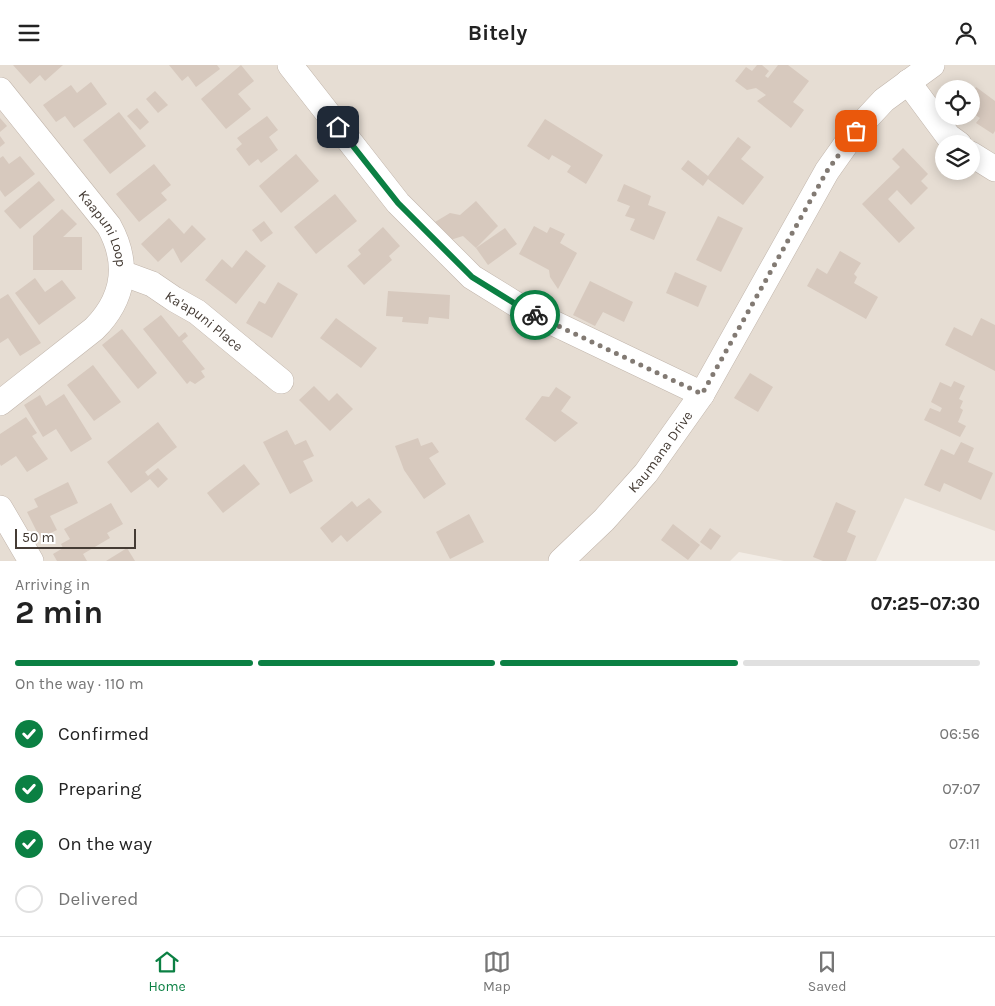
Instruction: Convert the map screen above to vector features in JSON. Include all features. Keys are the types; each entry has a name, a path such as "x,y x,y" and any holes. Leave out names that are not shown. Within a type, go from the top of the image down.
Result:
{"street":[{"path":"290,65 398,203 472,277 522,308 702,394"},
{"name":"Kaumana Drive","path":"561,561 604,521 646,473 702,394 827,171 856,131 884,100 932,65"},
{"path":"908,82 947,135"},
{"name":"Kaapuni Loop","path":"0,90 109,226 119,249 122,273 116,298 103,320 0,403"},
{"path":"980,160 995,169"},
{"name":"Ka'apuni Place","path":"122,273 152,284 197,312 281,381"},
{"path":"0,508 31,561"}],"shaded area":[{"path":"0,65 995,65 995,531 905,498 876,561 784,561 739,552 730,561 0,561"}],"building":[{"path":"13,65 63,65 45,81 40,75 30,84"},
{"path":"169,65 217,65 220,69 196,87 188,76 182,81"},
{"path":"241,65 254,81 238,94 251,109 226,129 201,99"},
{"path":"757,65 762,65 769,71 765,76 768,78 778,65 788,65 809,81 793,102 804,110 791,128 757,101 766,95 756,88 747,90 735,81 746,67 752,71"},
{"path":"91,82 107,104 74,128 65,116 56,122 43,105 71,85 77,93"},
{"path":"980,90 995,101 995,131 993,134 979,125"},
{"path":"155,91 168,105 158,113 146,99"},
{"path":"137,108 149,122 140,130 127,116"},
{"path":"119,112 146,146 110,174 83,140"},
{"path":"267,116 278,130 269,137 278,150 261,163 258,159 249,166 236,149 242,144 237,138"},
{"path":"0,118 7,126 0,132"},
{"path":"545,119 603,155 586,184 567,172 571,166 552,155 549,160 527,146"},
{"path":"0,136 5,143 0,147"},
{"path":"738,137 751,147 741,159 764,177 743,205 708,179 703,186 681,169 688,160 708,176"},
{"path":"903,148 928,174 921,181 928,188 911,205 897,190 888,199 915,228 899,243 862,204 900,167 892,159"},
{"path":"296,154 319,181 281,213 259,186"},
{"path":"3,156 9,164 20,156 35,174 5,197 0,190 0,158"},
{"path":"154,164 171,185 161,193 167,200 139,222 116,194"},
{"path":"39,181 55,200 20,229 4,211"},
{"path":"624,184 651,196 648,205 666,212 654,240 630,230 635,219 625,216 630,206 617,201"},
{"path":"335,194 357,221 316,254 294,227"},
{"path":"476,201 498,226 476,248 463,236 447,241 435,222 450,213 460,215"},
{"path":"62,209 77,224 63,237 82,237 82,270 33,270 33,236"},
{"path":"718,216 743,228 721,272 696,260"},
{"path":"169,218 184,234 192,225 206,239 181,263 173,248 158,262 141,244"},
{"path":"264,221 273,233 261,242 252,230"},
{"path":"534,226 547,233 550,227 565,234 560,243 577,253 558,289 550,277 549,270 519,254"},
{"path":"383,227 400,246 389,256 392,260 364,285 347,266 361,254 358,250"},
{"path":"505,228 517,244 488,265 476,248"},
{"path":"246,250 266,266 236,304 205,280 222,259 232,268"},
{"path":"840,251 861,263 854,274 857,277 854,283 878,297 866,319 807,286 817,268 827,274"},
{"path":"675,272 707,286 698,307 666,293"},
{"path":"35,278 45,292 62,280 76,298 39,325 15,293"},
{"path":"590,281 633,302 624,322 603,312 595,326 573,315"},
{"path":"278,282 298,294 272,338 246,323 259,301 265,304"},
{"path":"388,291 450,295 449,319 429,317 428,324 402,322 403,317 386,316"},
{"path":"8,294 41,343 20,356 8,338 0,343 0,299"},
{"path":"161,315 179,337 185,332 188,336 182,341 205,369 201,371 205,377 195,384 190,381 187,384 143,329"},
{"path":"336,318 377,348 361,368 320,338"},
{"path":"981,318 995,325 995,371 945,345 954,327 972,336"},
{"path":"122,329 157,373 138,389 102,345"},
{"path":"93,365 121,402 94,421 67,385"},
{"path":"750,373 773,387 758,412 734,398"},
{"path":"954,381 965,386 959,399 963,401 960,408 963,410 958,422 966,426 960,437 924,420 930,408 940,412 942,408 931,402 940,382 951,387"},
{"path":"314,386 329,401 337,393 353,409 330,431 299,400"},
{"path":"556,387 571,397 561,411 578,423 555,442 525,419 542,396 549,397"},
{"path":"64,394 92,439 71,452 56,429 43,437 24,405 40,395 46,406"},
{"path":"26,417 37,433 32,436 48,459 27,472 16,456 1,466 0,434"},
{"path":"158,422 177,447 145,472 148,476 158,468 168,479 158,488 150,479 131,493 107,462"},
{"path":"287,430 295,445 306,440 314,456 303,461 313,481 290,494 263,442"},
{"path":"418,438 421,446 432,442 439,452 429,458 446,484 424,499 404,470 395,446"},
{"path":"961,442 974,448 968,462 993,473 981,500 944,483 940,492 924,485 941,449 954,455"},
{"path":"244,464 260,484 223,513 207,493"},
{"path":"68,482 78,503 50,516 57,530 40,538 27,512 38,507 34,499"},
{"path":"369,498 382,512 347,542 341,535 332,543 320,528 352,501 357,507"},
{"path":"836,502 856,511 847,532 856,536 846,561 823,561 813,557"},
{"path":"111,503 123,524 107,533 110,538 83,554 87,561 57,561 53,554 63,548 61,544 70,539 64,529"},
{"path":"469,514 484,542 450,559 436,532"},
{"path":"673,524 700,545 688,560 661,540"},
{"path":"710,528 721,536 711,550 700,542"},
{"path":"127,548 135,561 106,561"}],"way so far":[{"path":"535,315 702,394 827,171 856,131"}],"route":[{"path":"338,127 398,203 472,277 535,315"}]}
